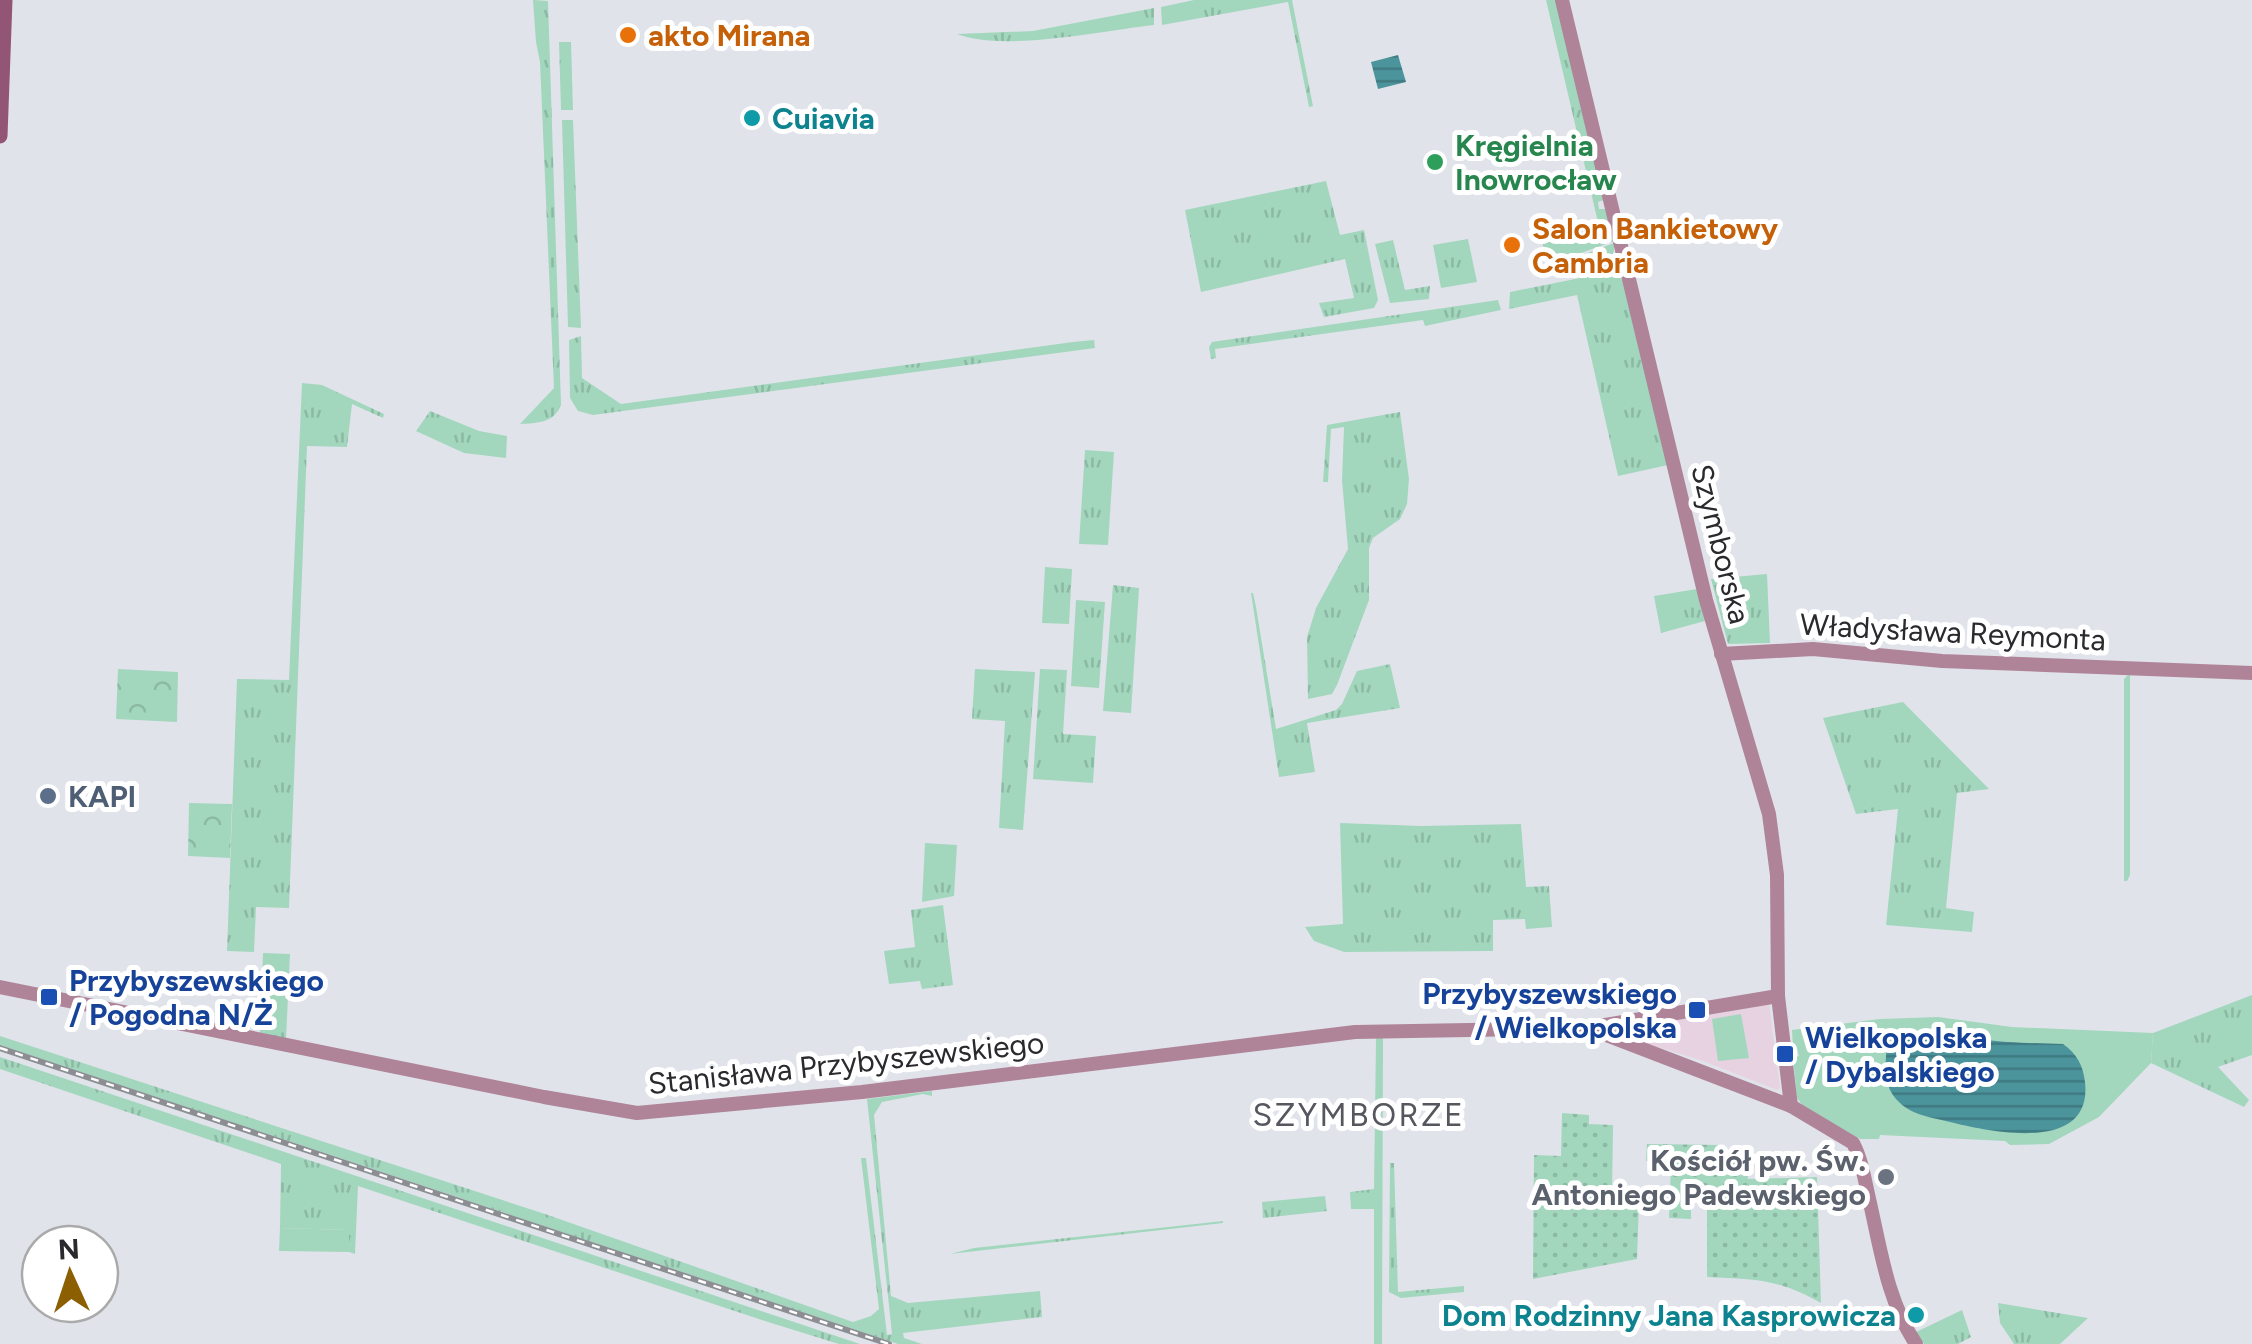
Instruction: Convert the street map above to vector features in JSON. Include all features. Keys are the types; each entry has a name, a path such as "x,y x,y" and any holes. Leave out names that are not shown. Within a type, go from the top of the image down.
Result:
{"main road":[{"path":"0,136 5,0"}],"street":[{"name":"Szymborska","path":"1562,0 1721,654 1773,840 1778,996 1791,1106"},
{"name":"Władysława Reymonta","path":"1721,654 1813,649 1942,661 2252,673"},
{"name":"Stanisława Przybyszewskiego","path":"0,987 577,1104 636,1112 862,1092 1371,1031 1587,1028 1778,996"},
{"name":"Stanisława Przybyszewskiego","path":"1587,1028 1791,1106 1853,1143 1896,1310 1916,1344"}],"shaded area":[{"path":"1769,1004 1780,1088 1777,1090 1703,1061 1622,1036 1623,1028"}],"green space":[{"path":"533,0 548,1 561,405 549,419 520,424 554,388 540,62"},
{"path":"1194,0 1292,0 1313,106 1309,107 1288,2 1162,25 1161,7"},
{"path":"1546,0 1556,0 1604,200 1598,202 1599,209 1606,209 1614,241 1548,265 1536,218 1546,216 1554,243 1600,231"},
{"path":"1154,8 1154,25 1081,35 1000,41 957,34 1033,31"},
{"path":"559,42 571,42 573,110 561,110"},
{"path":"562,120 573,120 581,328 568,327"},
{"path":"1326,181 1340,235 1364,230 1378,300 1374,308 1324,317 1319,303 1354,298 1345,259 1201,292 1185,210"},
{"path":"1468,239 1477,282 1441,288 1433,245"},
{"path":"1393,240 1405,290 1430,286 1429,299 1390,303 1375,244"},
{"path":"1614,243 1611,257 1597,265 1550,267"},
{"path":"1605,273 1620,277 1625,285 1668,465 1618,476 1577,295 1509,309 1510,292"},
{"path":"1498,300 1501,310 1425,326 1423,320 1215,349 1216,358 1211,359 1212,342"},
{"path":"581,336 582,378 621,404 1073,342 1094,340 1095,348 593,415 578,411 570,398 569,340"},
{"path":"302,383 322,385 384,414 383,418 352,404 347,447 307,446 289,908 256,907 254,952 227,951 237,679 289,680"},
{"path":"430,411 479,431 507,436 506,458 464,453 416,431"},
{"path":"1400,412 1409,479 1407,504 1400,519 1373,538 1369,548 1369,600 1337,685 1332,694 1308,699 1307,637 1316,608 1348,549 1342,480 1344,427 1331,429 1328,482 1323,482 1327,425"},
{"path":"1085,450 1114,452 1108,545 1079,544"},
{"path":"1045,567 1072,569 1069,624 1042,623"},
{"path":"1767,574 1770,643 1728,644 1711,579"},
{"path":"1113,585 1139,588 1131,713 1103,711"},
{"path":"1697,589 1705,621 1661,633 1654,596"},
{"path":"1251,593 1276,729 1336,710 1357,671 1390,664 1400,708 1307,723 1315,772 1279,777"},
{"path":"1076,600 1105,602 1099,688 1071,686"},
{"path":"118,669 178,672 177,722 116,719"},
{"path":"975,669 1035,672 1023,830 999,828 1005,721 972,719"},
{"path":"1040,669 1067,670 1063,734 1096,736 1093,783 1033,779"},
{"path":"2130,673 2130,875 2124,881 2124,679"},
{"path":"1903,702 1989,789 1957,793 1946,908 1974,912 1972,932 1886,925 1898,809 1856,814 1823,718"},
{"path":"189,803 232,804 230,858 188,856"},
{"path":"1340,823 1521,824 1526,887 1549,886 1552,927 1526,929 1525,919 1493,920 1493,951 1344,952 1314,941 1305,927 1343,924"},
{"path":"925,843 957,845 954,896 922,902"},
{"path":"943,905 953,985 922,989 920,981 889,984 884,951 915,947 911,910"},
{"path":"263,953 290,954 286,1039 260,1033"},
{"path":"2252,995 2252,1055 2218,1067 2249,1100 2244,1107 2151,1063 2153,1033"},
{"path":"1741,1014 1749,1058 1718,1061 1712,1019"},
{"path":"1938,1017 2012,1027 2153,1033 2151,1063 2099,1117 2049,1144 2010,1145 2005,1141 1880,1135 1879,1139 1860,1139 1803,1106 1797,1098 1793,1058 1799,1056 1797,1048 1793,1048 1792,1030 1880,1019"},
{"path":"0,1036 545,1214 853,1322 879,1309 861,1158 866,1158 887,1335 892,1334 867,1099 932,1091 932,1096 923,1094 882,1102 874,1115 891,1296 908,1303 1040,1291 1042,1317 903,1333 904,1338 922,1344 898,1344 0,1045"},
{"path":"1376,1038 1383,1038 1382,1344 1374,1344 1374,1209 1351,1209 1350,1192 1374,1189"},
{"path":"0,1057 860,1344 839,1344 768,1322 358,1186 355,1254 349,1252 348,1230 280,1228 281,1164 0,1069"},
{"path":"1562,1113 1589,1115 1589,1124 1613,1125 1612,1196 1639,1203 1637,1259 1533,1279 1534,1155 1561,1156"},
{"path":"1647,1144 1723,1145 1723,1162 1747,1163 1748,1179 1817,1177 1821,1303 1766,1282 1707,1277 1707,1188 1691,1188 1691,1219 1669,1218 1671,1163 1646,1161"},
{"path":"1390,1163 1394,1163 1398,1292 1464,1286 1464,1292 1401,1298 1389,1292"},
{"path":"1325,1196 1327,1211 1263,1218 1262,1202"},
{"path":"1223,1223 950,1254 974,1248"},
{"path":"280,1228 349,1230 349,1252 279,1251"},
{"path":"1998,1303 2088,1318 2060,1344 2014,1344 2000,1323"},
{"path":"1962,1310 1971,1337 1958,1344 1924,1344 1916,1332"}],"water":[{"path":"1398,55 1406,82 1378,89 1371,62"},
{"path":"1939,1028 1981,1039 2063,1044 2083,1070 2083,1105 2073,1120 2036,1133 1989,1130 1911,1110 1894,1097 1887,1083 1887,1046 1895,1039"}],"railway":[{"path":"0,1048 889,1344"}],"place":[{"name":"akto Mirana","path":"628,35"},
{"name":"Cuiavia","path":"752,118"},
{"name":"Kręgielnia Inowrocław","path":"1435,162"},
{"name":"Salon Bankietowy Cambria","path":"1512,245"},
{"name":"KAPI","path":"48,796"},
{"name":"Przybyszewskiego / Pogodna N/Ż","path":"49,997"},
{"name":"Przybyszewskiego / Wielkopolska","path":"1697,1010"},
{"name":"Wielkopolska / Dybalskiego","path":"1785,1054"},
{"name":"Kościół pw. Św. Antoniego Padewskiego","path":"1886,1177"},
{"name":"Dom Rodzinny Jana Kasprowicza","path":"1916,1315"}],"district":[{"name":"SZYMBORZE","path":"1359,1115"}]}
